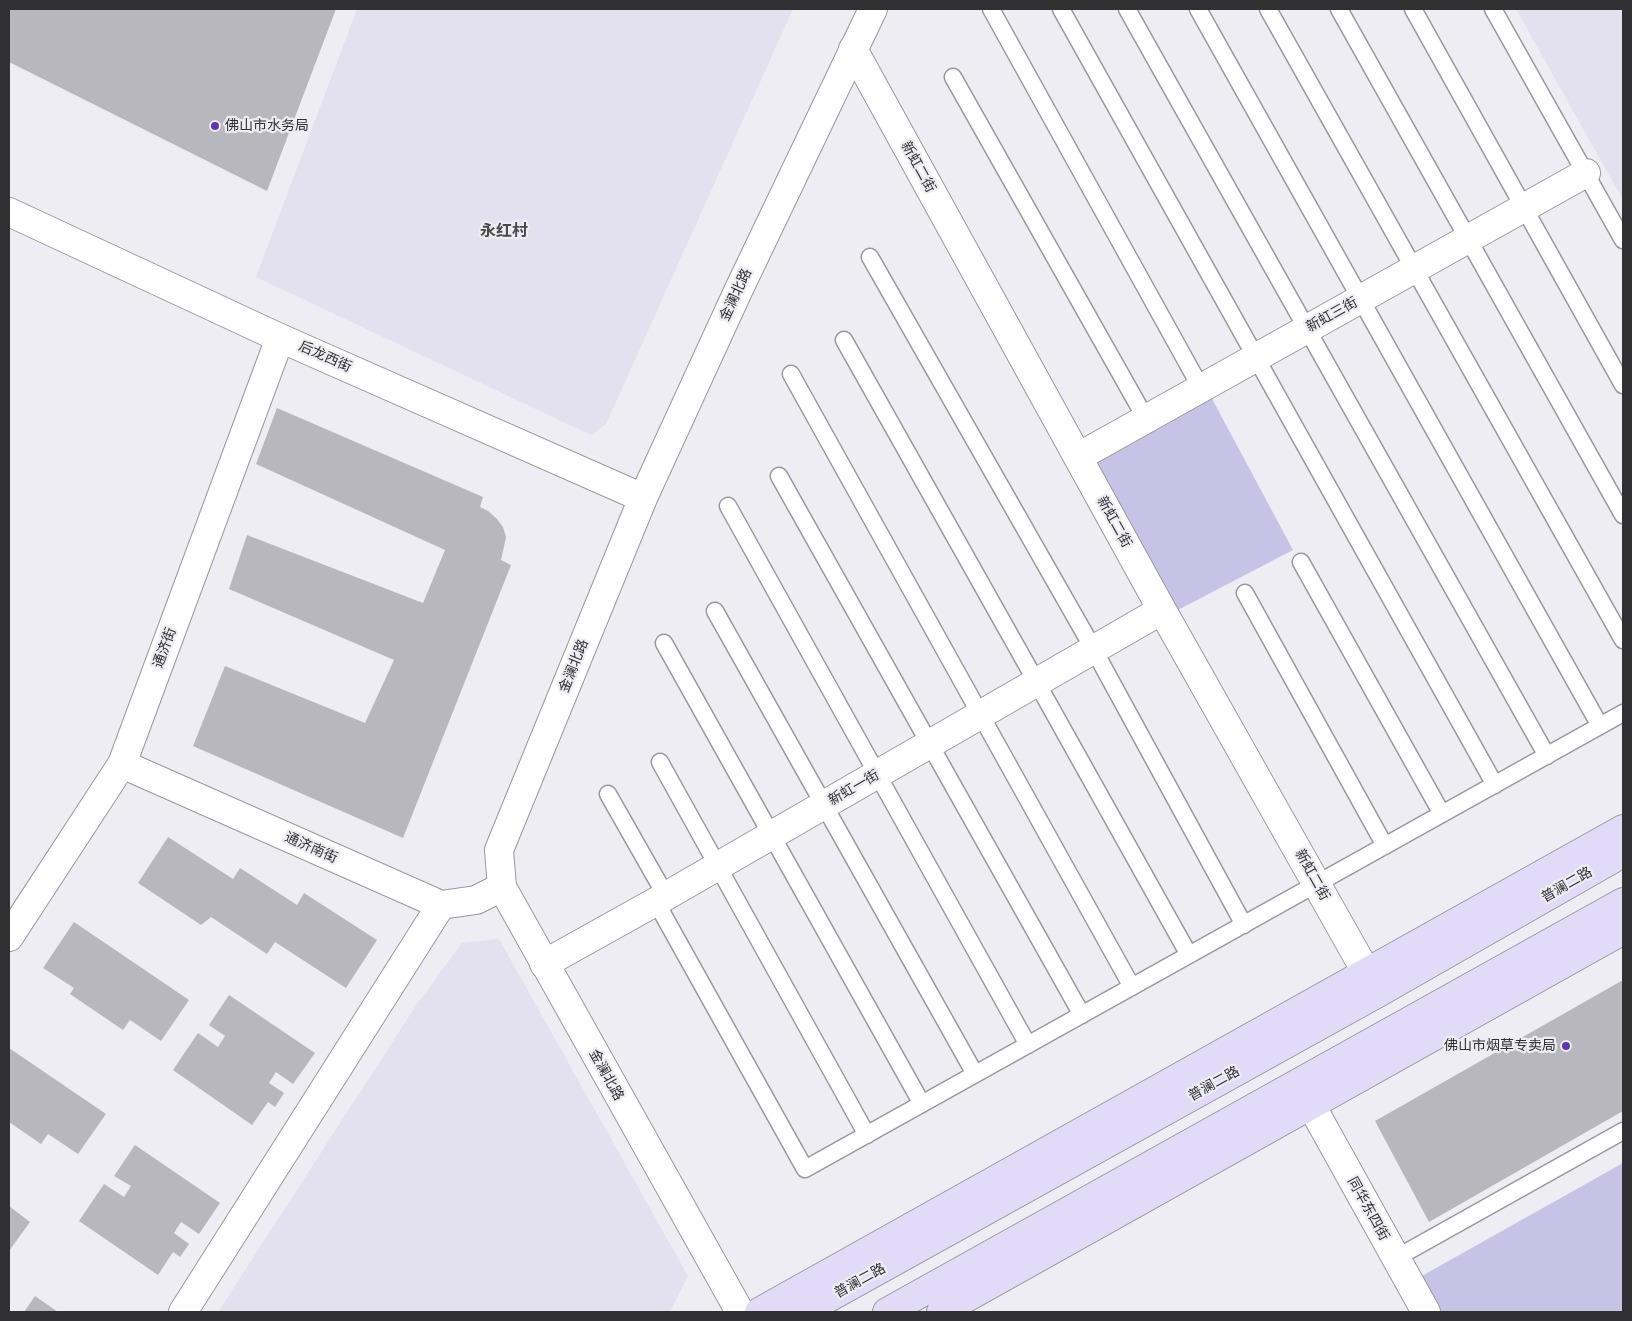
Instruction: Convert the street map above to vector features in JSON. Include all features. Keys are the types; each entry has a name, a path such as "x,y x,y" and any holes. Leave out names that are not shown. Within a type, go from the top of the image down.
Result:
{"main road":[{"path":"759,1312 1372,983 1623,829"},
{"name":"普澜二路","path":"803,1312 1372,983 1623,853"},
{"path":"887,1312 928,1302 1623,902"},
{"path":"941,1312 1620,932 1623,927"}],"street":[{"name":"金澜北路","path":"740,1312 502,888 500,850 643,498 743,280 873,9"},
{"name":"新虹二街","path":"853,49 1162,610 1372,983"},
{"name":"新虹三街","path":"1078,457 1586,173"},
{"name":"后龙西街","path":"9,212 280,338 643,498"},
{"name":"通济街","path":"9,937 122,764 280,338"},
{"name":"新虹一街","path":"544,964 718,867 1162,610"},
{"name":"通济南街","path":"122,764 441,905"},
{"path":"183,1312 441,905 476,900 502,888"},
{"name":"同华东四街","path":"1311,1105 1426,1312"}],"lane":[{"path":"990,9 1201,388"},
{"path":"1061,9 1495,785"},
{"path":"1127,9 1547,756"},
{"path":"1198,9 1600,726"},
{"path":"1268,9 1623,640"},
{"path":"1340,9 1623,515"},
{"path":"1413,9 1623,385"},
{"path":"1493,9 1623,240"},
{"path":"953,77 1146,419"},
{"path":"870,257 1094,650 1244,924"},
{"path":"844,340 1189,956"},
{"path":"791,374 1132,987"},
{"path":"779,476 1082,1015"},
{"path":"728,506 1028,1045"},
{"path":"1301,562 1442,814"},
{"path":"1245,592 1385,846"},
{"path":"715,611 975,1074"},
{"path":"664,643 922,1104"},
{"path":"608,794 661,899 805,1169 1623,713"},
{"path":"660,762 866,1135"},
{"path":"1396,1258 1623,1131"}],"shaded area":[{"path":"357,9 793,9 606,424 591,435 256,277"},
{"path":"1516,9 1623,9 1623,200"},
{"path":"1210,395 1293,550 1174,612 1090,462"},
{"path":"499,939 688,1276 670,1312 218,1312 417,1004 462,943"},
{"path":"1623,1163 1623,1312 1440,1312 1420,1277"}],"building":[{"name":"佛山市水务局","path":"9,9 336,9 267,191 9,62"},
{"path":"277,408 483,497 480,507 497,519 503,527 506,537 501,560 511,565 403,838 193,746 225,666 365,723 394,660 229,589 247,535 423,603 445,550 256,464"},
{"path":"168,837 233,879 240,868 297,905 304,893 377,940 346,988 275,942 267,954 211,917 201,925 138,883"},
{"path":"74,922 189,1000 161,1041 130,1020 123,1030 70,994 74,988 43,968"},
{"name":"佛山市烟草专卖局","path":"1623,980 1623,1111 1429,1222 1375,1121"},
{"path":"229,995 315,1053 293,1084 276,1072 269,1083 284,1093 275,1107 268,1102 252,1125 173,1070 198,1033 218,1047 225,1036 209,1025"},
{"path":"9,1048 106,1114 78,1154 48,1134 41,1144 9,1122"},
{"path":"135,1145 220,1203 199,1234 181,1222 174,1233 189,1244 180,1257 173,1252 158,1275 79,1221 104,1184 124,1197 131,1186 114,1176"},
{"path":"9,1206 30,1222 9,1251"},
{"path":"35,1296 58,1312 24,1312"}],"place":[{"name":"佛山市水务局","path":"215,126"},
{"name":"佛山市烟草专卖局","path":"1566,1046"}],"district":[{"name":"永红村","path":"504,232"}]}
